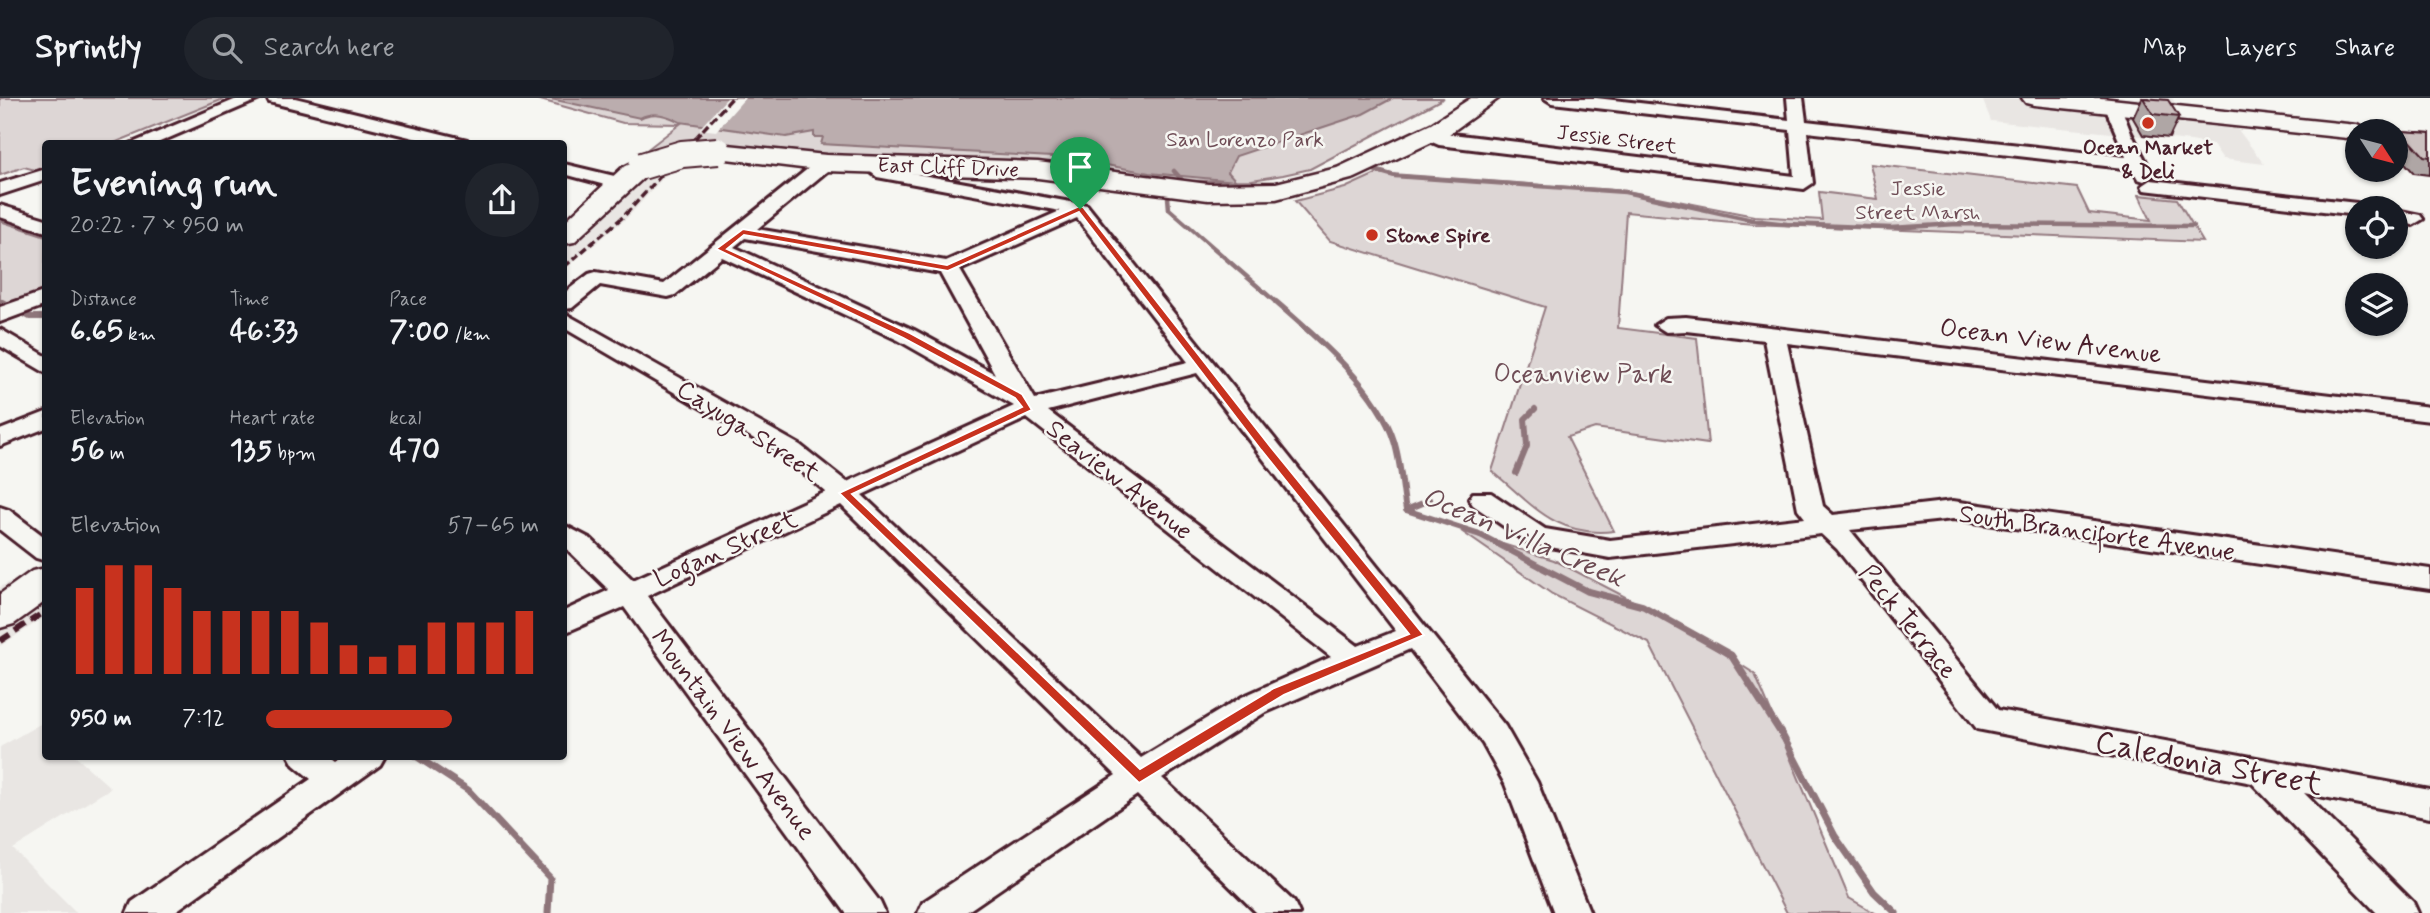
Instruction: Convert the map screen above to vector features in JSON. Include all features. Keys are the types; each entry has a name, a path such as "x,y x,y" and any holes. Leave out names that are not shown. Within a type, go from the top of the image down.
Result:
{"main road":[{"name":"East Cliff Drive","path":"567,233 642,166 682,154 718,151 889,169 1038,170 1208,192 1293,189 1329,179 1427,136 1487,98"},
{"path":"2034,98 2115,102 2151,110 2345,131"},
{"path":"0,614 42,575"}],"street":[{"path":"148,140 254,98"},
{"path":"275,98 445,140"},
{"path":"1552,98 2137,164"},
{"path":"1795,98 1804,183"},
{"path":"2115,102 2137,164 2153,190 2345,208"},
{"name":"Jessie Street","path":"1427,136 1438,140 1804,183"},
{"path":"567,301 596,278 668,291 826,163"},
{"path":"889,169 1080,209 1265,447 1418,635 1494,735 1521,782 1572,913"},
{"path":"567,170 620,183"},
{"path":"0,188 42,175"},
{"path":"743,232 948,268 1080,209"},
{"path":"0,211 42,225"},
{"name":"Seaview Avenue","path":"721,249 906,335 1024,402 1353,659"},
{"path":"948,268 1024,402"},
{"path":"0,315 42,299"},
{"name":"Cayuga Street","path":"567,320 779,443 845,493 1281,913"},
{"name":"Ocean View Avenue","path":"1666,325 1686,324 2430,414"},
{"name":"Peck Terrace","path":"1774,335 1811,509 1829,524 1988,720"},
{"path":"0,337 42,363"},
{"name":"Logan Street","path":"567,622 845,493 1024,402 1203,365"},
{"path":"0,439 42,421"},
{"name":"South Branciforte Avenue","path":"1482,499 1538,537 1611,549 1953,510 2430,579"},
{"path":"0,516 42,568"},
{"name":"Mountain View Avenue","path":"567,536 581,545 628,592 867,913"},
{"path":"0,598 42,574"},
{"path":"936,913 1139,777 1253,705 1353,659 1418,635"},
{"name":"Caledonia Street","path":"1988,720 2430,804"},
{"path":"310,760 335,780"},
{"path":"145,913 363,760"},
{"path":"2263,772 2400,913"}],"shaded area":[{"name":"San Lorenzo Park","path":"546,98 1393,98 1363,114 1236,156 1228,172 1236,181 1149,173 1069,158 821,144 823,137 814,137 814,132 786,137 680,122 660,115 640,118"},
{"path":"1982,98 2172,98 2176,105 2202,108 2208,116 2230,119 2264,164 2223,159 2213,145 2191,141 1991,121"},
{"path":"687,151 628,217 567,267 567,245 620,199 661,152"},
{"path":"42,566 42,619 0,646 0,587"},
{"path":"40,724 42,760 80,760 111,788 13,849 77,913 0,913 0,747"}],"green space":[{"path":"0,98 226,98 121,140 42,140 42,168 35,170 24,167 0,175"},
{"name":"San Lorenzo Park","path":"533,98 1444,98 1310,169 1252,180 1189,181 1087,167 1092,171 640,155 680,124 623,123"},
{"name":"Oceanview Park","path":"1870,164 2077,188 2089,213 2151,220 2139,195 2177,199 2203,242 1753,224 1626,212 1618,328 1697,338 1708,444 1595,428 1567,437 1614,531 1594,532 1561,524 1533,507 1492,471 1545,307 1330,241 1295,201 1345,188 1378,173 1627,191 1754,216 1822,220 1819,192 1878,199"},
{"path":"0,221 42,235 42,291 0,308"},
{"path":"1461,531 1554,560 1672,621 1755,674 1849,898 1875,913 1787,913 1649,643 1552,594"}],"pier":[{"path":"727,98 745,98 716,131 699,129"}],"building":[{"path":"2143,98 2168,100 2179,117 2153,114"},
{"path":"2408,131 2430,133 2430,157 2424,156 2408,139"}],"waterway":[{"name":"Jessie Street Marsh","path":"1374,170 1395,176 1625,192 1752,220 1787,224 1891,228 1957,224 2193,226"},
{"name":"Ocean Villa Creek","path":"1174,171 1182,180 1168,197 1169,209 1278,304"},
{"path":"2,302 6,304"},
{"path":"2,302 30,317 42,317"},
{"name":"Ocean Villa Creek","path":"1276,302 1344,365 1374,402 1394,441 1406,510"},
{"path":"1516,473 1527,446 1525,419 1535,409"},
{"path":"1406,510 1430,500"},
{"name":"Ocean Villa Creek","path":"1406,510 1477,533 1547,570"},
{"name":"Ocean Villa Creek","path":"1543,568 1587,591 1643,606 1731,655 1784,738 1835,836 1874,892 1896,913"},
{"path":"422,760 468,790 550,878 548,913"}],"railway":[{"path":"567,264 624,216 732,98"},
{"path":"0,641 42,614"}],"place":[{"name":"Ocean Market & Deli","path":"2148,123"},
{"name":"Stone Spire","path":"1372,235"}],"route":[{"path":"1080,209 1265,447 1418,635 1353,659 1253,705 1139,777 845,493 1029,408 1019,396 906,335 721,249 743,232 948,268 1080,209"}]}
